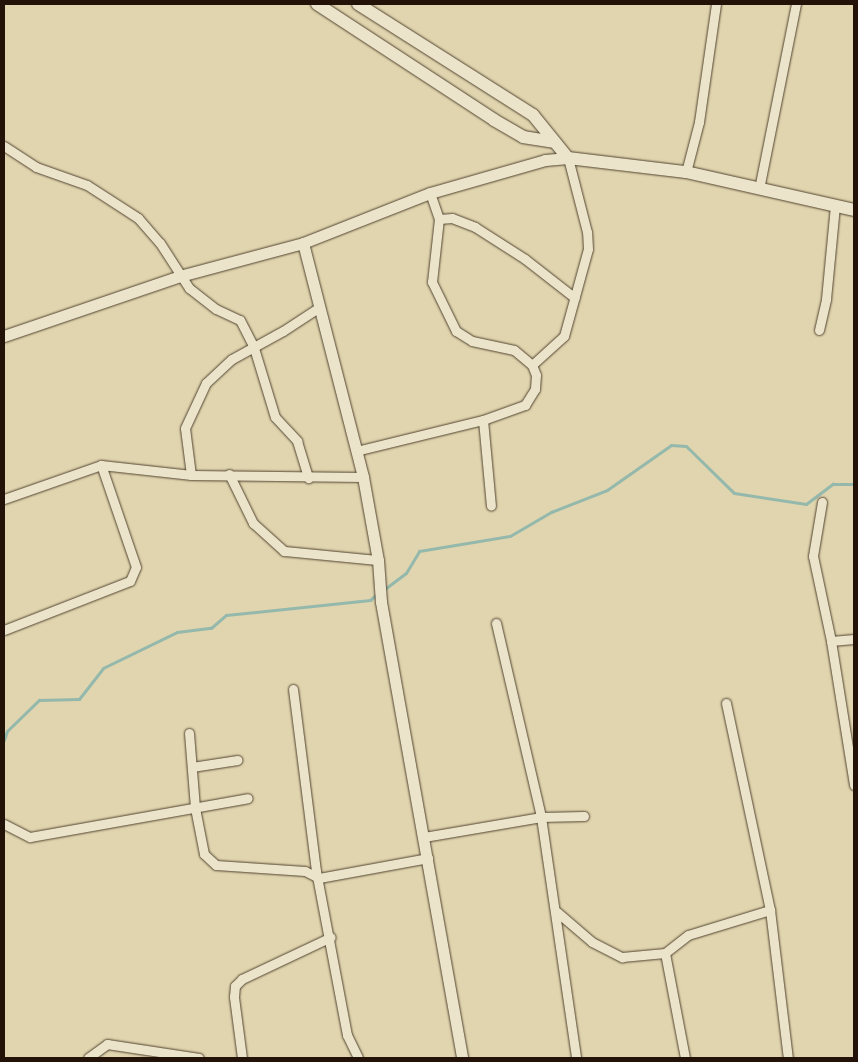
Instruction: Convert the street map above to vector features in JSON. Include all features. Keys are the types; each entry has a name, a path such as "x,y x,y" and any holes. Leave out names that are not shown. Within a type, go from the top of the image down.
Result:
{"main road":[{"path":"319,4 412,65 464,102 523,137 554,142"},
{"path":"358,4 533,115 568,158 686,172 854,210"},
{"path":"412,65 424,46"}],"street":[{"path":"686,172 699,122 716,4"},
{"path":"758,188 796,4"},
{"path":"4,146 36,167 87,185 138,218 160,243 189,288 216,309 240,320 254,348 275,417 297,441 308,478"},
{"path":"4,336 180,276 303,243 430,193 545,160 568,158 587,232 588,249 564,336 532,365"},
{"path":"356,451 483,420 525,405 534,389 536,375 532,365 514,350 472,341 456,331 432,282 439,220 430,193"},
{"path":"819,330 826,299 835,206"},
{"path":"439,220 452,218 476,227 525,259 575,298"},
{"path":"303,243 318,308 363,477 378,560 378,583 381,602 428,858 462,1058"},
{"path":"191,475 185,428 206,383 232,359 254,348 318,308"},
{"path":"483,420 491,506"},
{"path":"4,499 101,465 191,475 229,474 308,478 363,477"},
{"path":"4,630 130,581 136,567 101,465"},
{"path":"229,474 253,523 284,551 378,560"},
{"path":"822,502 813,556 831,641 854,785"},
{"path":"496,623 541,817 557,912 576,1058"},
{"path":"831,641 854,639"},
{"path":"293,689 318,878 331,937 347,1035 358,1058"},
{"path":"726,702 770,910 788,1058"},
{"path":"189,733 195,808 204,854 216,865 305,871 318,878 428,858"},
{"path":"192,767 237,760"},
{"path":"4,824 30,837 248,798"},
{"path":"424,837 541,817 584,816"},
{"path":"557,912 592,942 622,956 665,953 688,935 770,910"},
{"path":"242,1058 234,997 235,986 242,979 331,937"},
{"path":"665,953 685,1058"},
{"path":"88,1058 107,1044 199,1058"}],"waterway":[{"path":"382,591 406,573 419,551 510,536 551,512 607,490 671,445 686,446 734,493 806,504 833,484 854,484"},
{"path":"4,740 7,731 39,700 79,699 103,668 177,632 211,628 226,615 370,600 377,594"}]}
